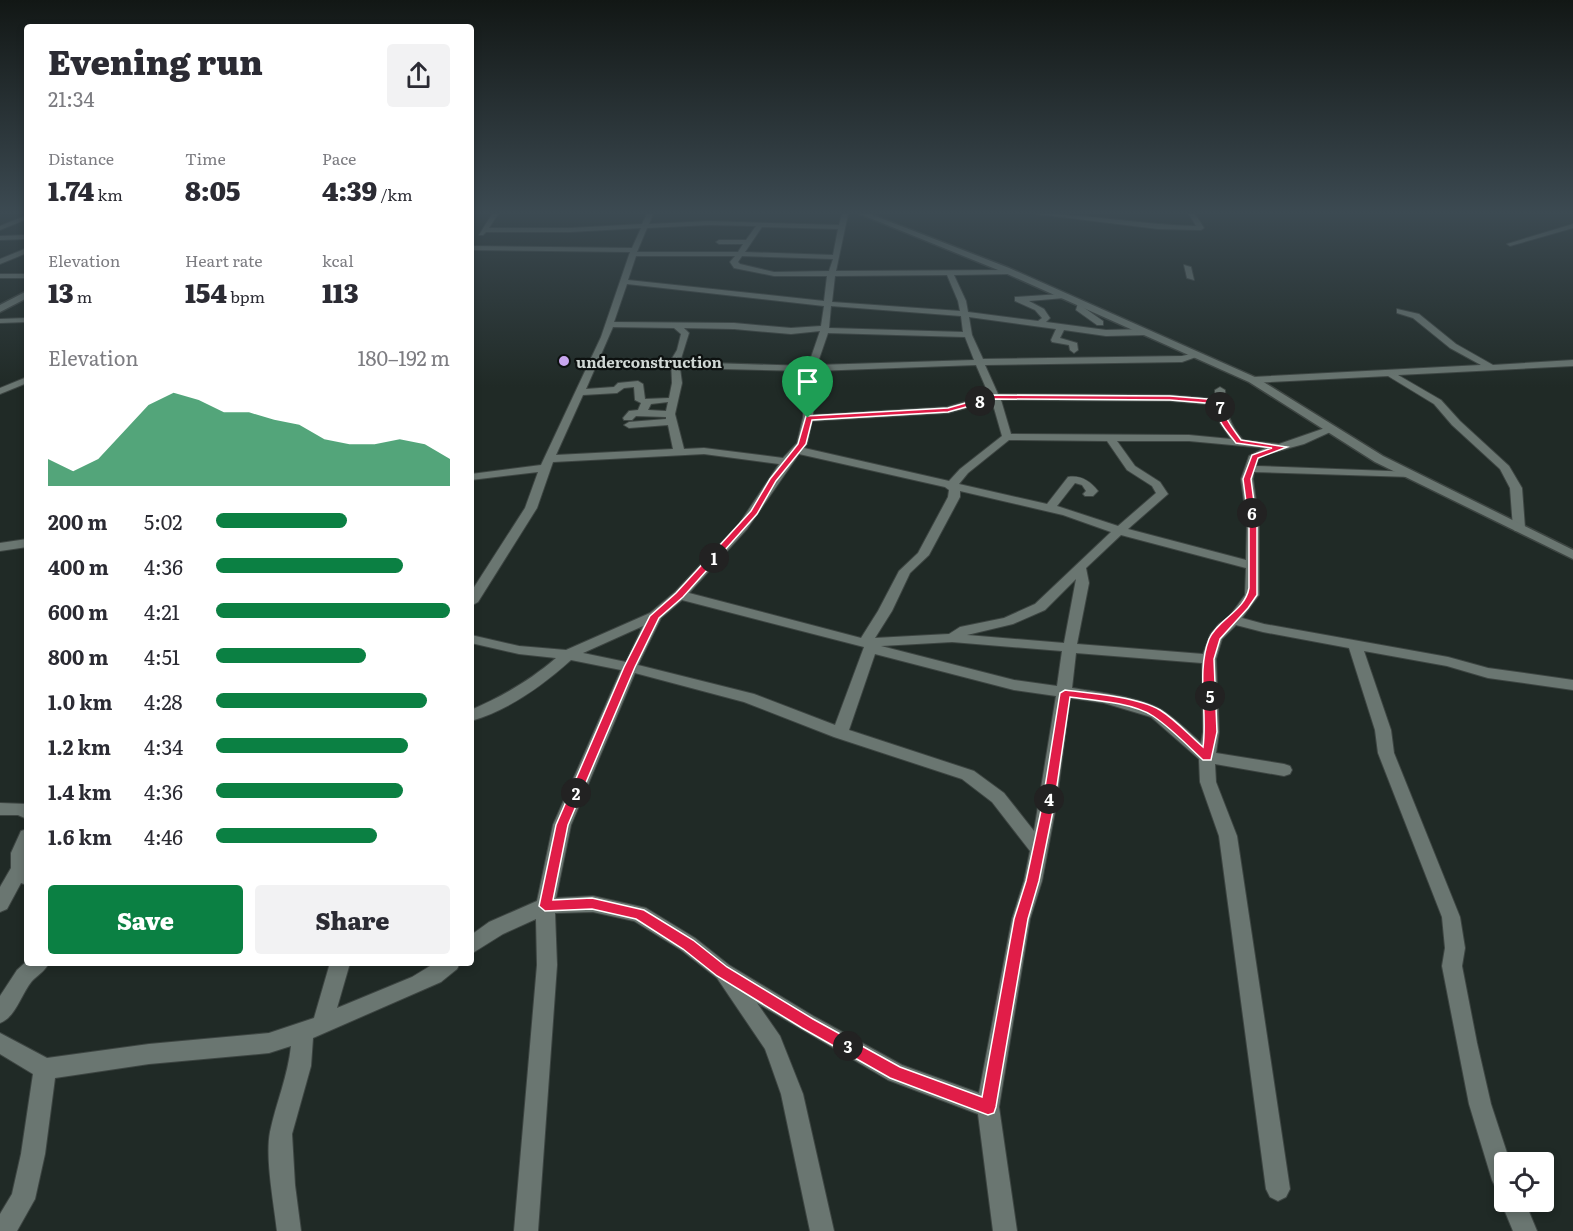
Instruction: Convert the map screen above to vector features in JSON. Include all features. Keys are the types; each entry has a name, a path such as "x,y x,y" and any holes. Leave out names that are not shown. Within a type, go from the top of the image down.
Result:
{"street":[{"path":"474,597 531,508 547,463 610,324 628,271"},
{"path":"776,271 831,275 1009,272 1252,380 1379,459 1573,555"},
{"path":"474,715 509,699 538,681 568,655 655,616 680,595 754,513 791,456 802,444 808,418 810,387 808,379 825,329 832,271"},
{"path":"1188,271 1191,278"},
{"path":"950,273 965,314 968,335 994,397 1007,437"},
{"path":"0,276 24,276"},
{"path":"625,282 827,304 965,314 1106,333 1146,332"},
{"path":"0,309 24,296"},
{"path":"1040,324 1046,318 1037,308 1018,299 1061,296"},
{"path":"1037,308 1047,297"},
{"path":"1081,305 1079,308 1100,323"},
{"path":"1400,311 1416,316 1453,346 1490,367"},
{"path":"0,321 24,320"},
{"path":"610,324 968,335"},
{"path":"677,327 685,333 675,365 677,383 671,418 679,452"},
{"path":"1061,327 1055,340 1073,343 1074,350"},
{"path":"675,365 771,369 1182,359 1196,356"},
{"path":"1252,380 1573,363"},
{"path":"872,365 878,375"},
{"path":"1385,374 1420,389 1452,414 1456,423 1504,466 1516,488 1519,528"},
{"path":"0,391 24,381"},
{"path":"580,392 617,390 621,386 638,384 640,400"},
{"path":"1220,390 1220,411 1223,421 1239,442"},
{"path":"808,418 948,410 994,397 1170,398 1220,402"},
{"path":"642,413 647,401 665,400"},
{"path":"633,413 671,418 628,421 633,413"},
{"path":"1278,1189 1228,836 1208,782 1207,757 1211,732 1209,659 1215,638 1234,620 1252,595 1253,524 1247,479 1254,456 1332,429"},
{"path":"840,733 869,645 905,570 923,555 954,497 952,487 964,471 1007,437 1189,438 1283,447"},
{"path":"952,638 965,630 1008,621 1040,607 1098,549 1157,499 1162,492 1156,484 1131,468 1112,442 1113,437"},
{"path":"474,476 547,463 679,452 791,456 880,468 952,487 1050,508 1081,516 1120,531 1254,566"},
{"path":"1250,469 1411,474"},
{"path":"1050,508 1072,479 1086,483 1092,491 1089,494"},
{"path":"0,557 7,546 24,543"},
{"path":"1005,1231 988,1107 1021,919 1033,881 1048,806 1070,646 1083,583 1080,568"},
{"path":"680,595 1003,682 1104,698 1145,708 1156,713 1207,757 1284,770"},
{"path":"526,1231 547,965 545,906 562,825 630,667 655,616"},
{"path":"1234,620 1488,672 1573,685"},
{"path":"869,645 952,638 1209,659"},
{"path":"474,640 519,650 568,655 630,667 749,698 840,733 982,781 992,790 1038,848"},
{"path":"1355,645 1383,730 1386,753 1451,917 1455,948 1452,966 1466,1043 1480,1104 1495,1152"},
{"path":"0,809 24,811"},
{"path":"0,904 23,874 19,854 24,843"},
{"path":"474,944 504,923 545,906 592,904 639,914 688,944 722,971 808,1024 896,1073 988,1107"},
{"path":"0,1014 34,966"},
{"path":"289,1231 283,1185 281,1134 313,1028 339,966"},
{"path":"0,1042 45,1069 149,1054 269,1043 313,1028 434,976 446,966"},
{"path":"722,971 773,1043 780,1060 792,1094 822,1231"},
{"path":"3,1231 8,1211 23,1199 33,1154 45,1069"},
{"path":"1517,1212 1525,1231"}],"place":[{"name":"underconstruction","path":"564,361"}],"route":[{"path":"1033,396 1123,400 1170,398 1220,402 1223,421 1239,442 1283,447 1254,456 1247,479 1253,524 1254,588 1245,606 1215,638 1209,659 1211,732 1207,757 1156,713 1145,708 1104,698 1065,693 1048,806 1033,881 1021,919 988,1107 896,1073 808,1024 722,971 688,944 639,914 592,904 545,906 553,859 562,825 630,667 655,616 680,595 754,513 773,480 802,444 808,418 948,410 994,397 1033,396"}]}
